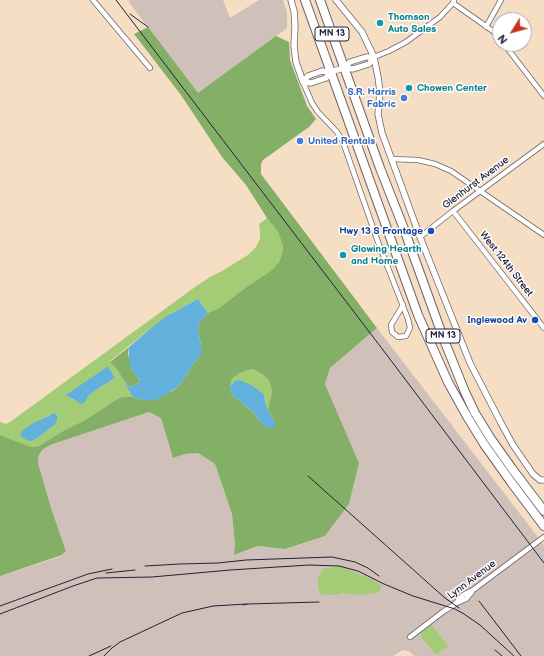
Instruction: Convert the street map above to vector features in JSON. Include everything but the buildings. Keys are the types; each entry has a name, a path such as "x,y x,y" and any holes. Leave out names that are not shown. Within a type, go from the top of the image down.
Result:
{"highway":[{"name":"MN 13","path":"304,0 418,315 448,382 484,444 544,526"},
{"name":"MN 13","path":"320,0 444,340 465,392 491,439 544,511"}],"street":[{"path":"93,0 150,68"},
{"path":"290,0 294,11 294,46 296,62 303,82 312,103 343,142 378,242 403,305 408,319 410,328 406,336 398,337 392,332 391,325 403,305"},
{"path":"336,0 362,32 374,57 380,92 378,114 382,133 420,237 470,363 513,445 533,474 540,480 544,480"},
{"path":"486,27 502,0"},
{"path":"303,82 311,83 326,78 330,72 344,68 353,69 369,64 374,57 406,42 440,16 453,2 492,31"},
{"path":"510,52 544,96"},
{"name":"Glenhurst Avenue","path":"420,237 544,144"},
{"path":"391,159 418,160 435,164 450,171 544,235"},
{"name":"West 124th Street","path":"453,211 543,324"},
{"name":"Lynn Avenue","path":"410,637 456,603 463,595 473,590 544,537"}],"shaded area":[{"path":"223,0 230,18 259,0 283,0 287,13 287,28 198,94 128,1"},
{"path":"377,328 544,545 544,656 414,656 409,651 403,650 393,656 0,656 0,576 62,556 66,551 52,511 38,463 38,457 42,450 50,445 149,412 161,418 173,458 185,454 198,453 215,464 232,514 235,555 258,546 285,549 325,536 349,504 359,463 325,384 330,368"}],"green space":[{"path":"148,27 198,93 276,36 289,42 290,60 307,106 316,119 309,127 263,160 261,164 261,174 377,328 330,368 325,384 359,463 349,504 325,536 285,549 258,546 234,555 235,545 232,514 215,464 198,453 185,454 173,458 161,418 149,412 50,445 42,450 38,457 38,463 52,511 66,551 62,555 0,576 0,435 31,447 39,446 122,397 133,397 143,400 172,391 179,386 201,355 198,329 199,323 203,318 208,313 219,308 272,270 279,262 282,254 283,246 278,232 267,218 246,185 222,157 181,95 134,34","holes":["253,369 262,374 269,381 271,387 272,391 268,410 275,422 263,425 253,412 231,394 230,386 232,379 245,371"]},
{"path":"267,218 278,232 283,246 279,262 272,270 219,308 208,313 198,299 174,312 151,328 110,361 125,382 133,397 122,397 112,402 85,420 63,431 39,446 31,447 0,435 0,422 6,424 10,422 195,287 248,255 256,247 260,239 259,224","holes":["109,368 115,378 88,396 75,401 67,395","49,415 54,425 34,440 29,427"]},
{"path":"129,347 128,354 132,370 140,381 130,387 110,362"},
{"path":"253,369 262,374 269,381 272,391 268,410 264,394 253,386 233,383 230,386 232,379 238,374"},
{"path":"339,566 371,579 381,585 380,591 377,593 358,595 343,593 336,595 320,594 318,578 323,569"},
{"path":"429,625 432,625 448,646 436,655 421,637 421,632"}],"water":[{"path":"198,299 208,313 199,323 198,329 201,355 179,386 163,396 156,400 143,400 133,397 125,382 130,387 138,383 140,380 132,370 129,362 129,347 167,316"},
{"path":"107,367 115,378 88,396 84,403 81,404 66,395"},
{"path":"239,380 253,386 264,394 268,410 275,422 275,427 267,428 263,425 253,412 231,394 230,386 235,381"},
{"path":"54,413 57,415 57,420 54,425 34,440 29,441 20,435 23,430 32,424"}],"railway":[{"path":"116,0 544,563"},
{"path":"130,14 148,27"},
{"path":"308,476 445,598 459,608"},
{"path":"145,566 332,557 355,562 368,568 379,576"},
{"path":"0,614 97,578 152,577 309,565 339,566 358,571 413,596 455,609 480,625 514,656"},
{"path":"0,606 88,574 112,569"},
{"path":"106,573 135,570"},
{"path":"479,601 521,656"},
{"path":"243,605 319,602"},
{"path":"104,656 120,642 182,613 213,606 247,604"},
{"path":"89,656 111,646"},
{"path":"495,650 502,656"}],"place":[{"name":"Thomson Auto Sales","path":"380,23"},
{"name":"Chowen Center","path":"409,88"},
{"name":"S.R. Harris Fabric","path":"404,98"},
{"name":"United Rentals","path":"300,141"},
{"name":"Hwy 13 S Frontage","path":"431,231"},
{"name":"Glowing Hearth and Home","path":"343,255"},
{"name":"Inglewood Av","path":"535,320"}]}
